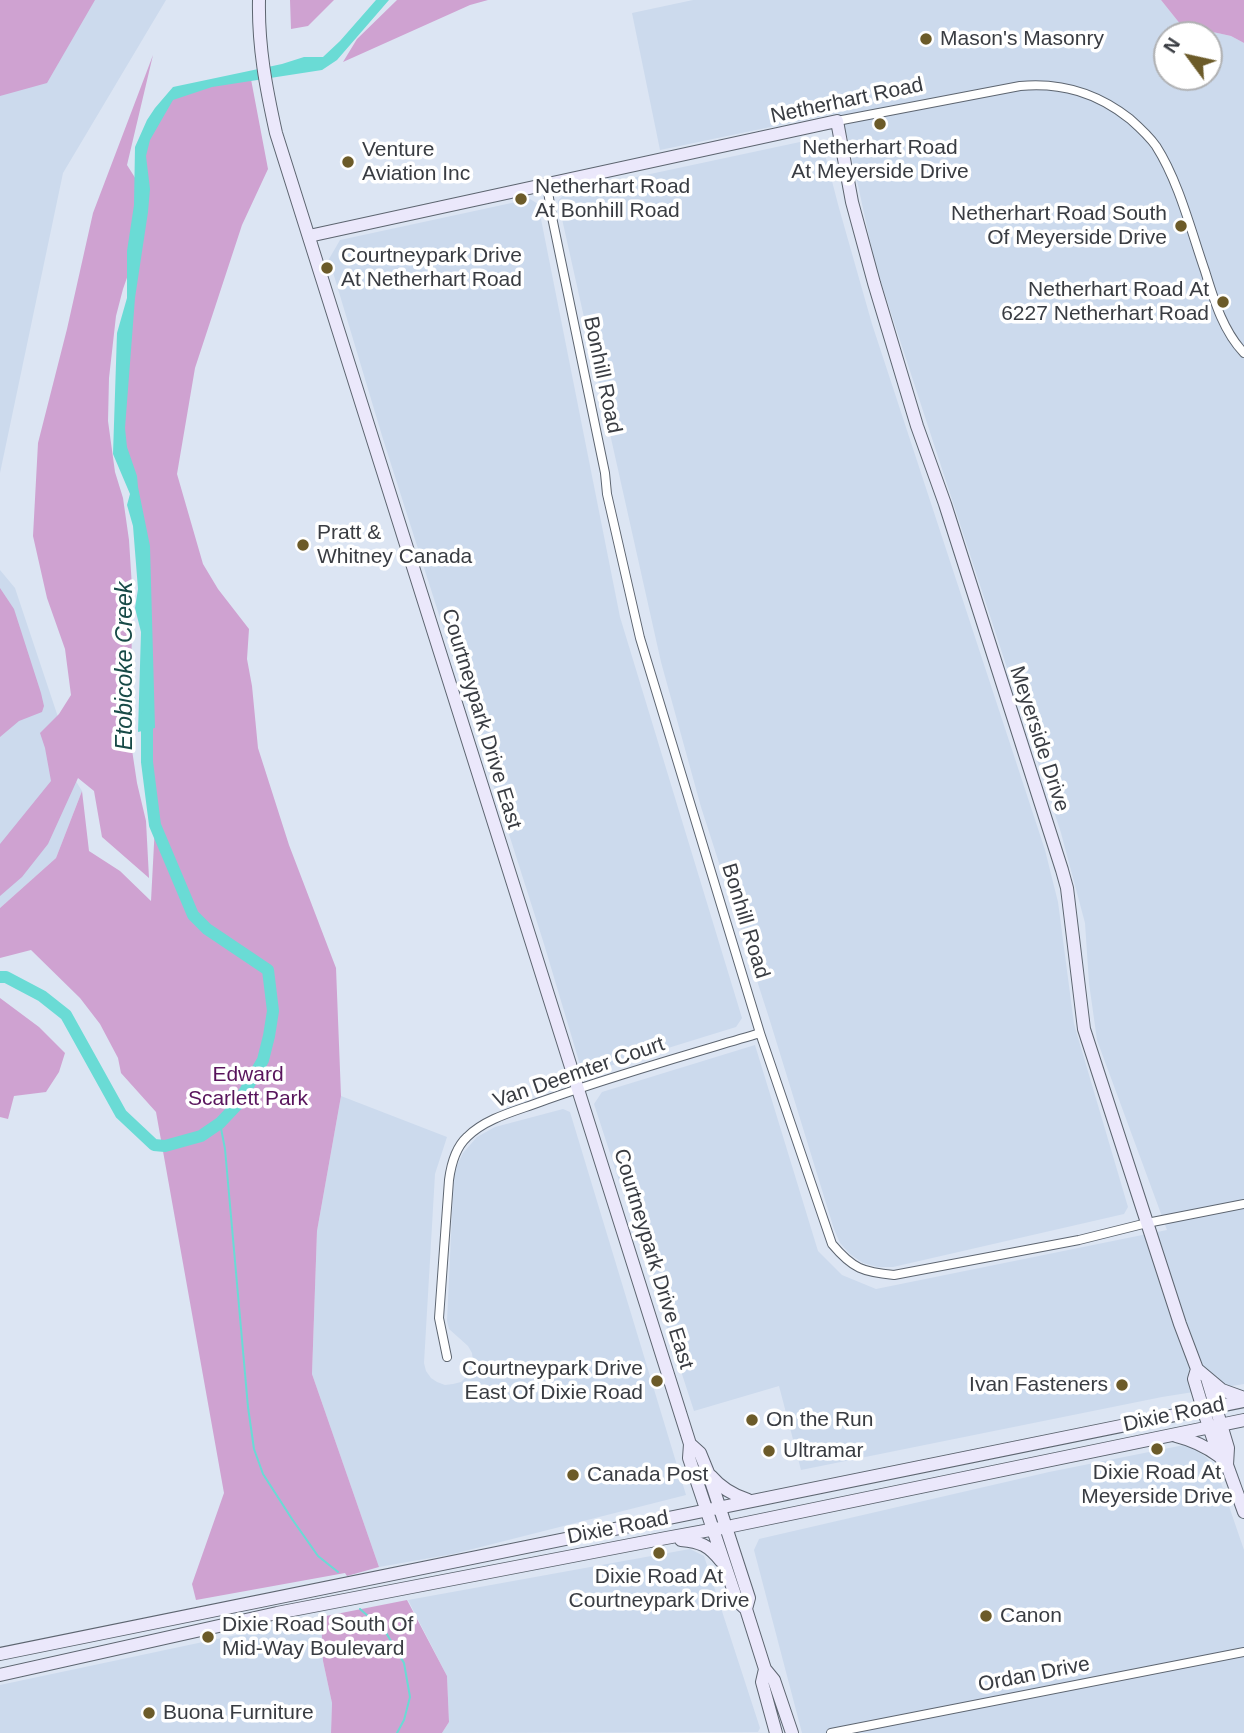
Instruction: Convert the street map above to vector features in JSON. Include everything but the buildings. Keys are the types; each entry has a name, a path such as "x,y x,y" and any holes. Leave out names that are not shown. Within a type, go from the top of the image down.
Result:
{"street":[{"name":"Courtneypark Drive East","path":"259,0 259,39 276,133 690,1444 689,1458 703,1478 720,1529 733,1552 749,1598 746,1609"},
{"name":"Netherhart Road","path":"309,236 837,121 1041,84 1081,91 1104,100 1138,126 1154,143 1165,162 1185,213 1223,322 1244,353"},
{"name":"Meyerside Drive","path":"837,121 852,202 874,283 917,426 942,495 1067,888 1084,1029 1178,1317 1201,1372 1194,1379 1228,1448 1223,1460 1244,1512"},
{"name":"Bonhill Road","path":"547,185 607,494 640,638 761,1033 832,1244 845,1259 858,1268 894,1275 1079,1240 1147,1223 1244,1204"},
{"name":"Van Deemter Court","path":"447,1357 439,1318 449,1180 457,1150 466,1137 492,1120 579,1088 761,1033"},
{"path":"1201,1372 1222,1390 1244,1400"},
{"name":"Dixie Road","path":"0,1654 1244,1400"},
{"name":"Dixie Road","path":"0,1675 278,1613 720,1529 1244,1420"},
{"path":"1174,1435 1207,1447 1223,1460"},
{"path":"682,1515 688,1510 703,1478 751,1501"},
{"path":"733,1552 736,1537 754,1521"},
{"name":"Courtneypark Drive East","path":"720,1529 726,1567 737,1601 746,1609 765,1669 774,1680 792,1733"},
{"path":"666,1538 704,1544 715,1552 726,1567"},
{"path":"377,1577 380,1593"},
{"path":"275,1598 278,1613"},
{"name":"Ordan Drive","path":"831,1733 1244,1652"},
{"name":"Courtneypark Drive East","path":"765,1669 762,1682 776,1733"}],"shaded area":[{"path":"0,0 166,0 63,173 0,473"},
{"name":"Etobicoke Creek","path":"376,0 389,0 337,60 322,70 212,87 173,100 150,140 146,156 150,189 135,298 125,428 150,546 155,728 138,732 141,632 135,608 138,589 133,526 127,505 130,494 113,454 117,333 127,298 127,251 134,205 135,147 147,120 173,87 304,57 323,57"},
{"path":"693,0 1161,0 1178,21 1153,21 1153,91 1223,91 1223,34 1244,43 1244,1384 1162,1397 801,1470 779,1386 694,1411 594,1104 602,1092 755,1045 818,1251 842,1275 876,1289 1167,1230 1097,1040 1089,983 1085,923 1061,833 875,264 848,139 838,113 660,150 632,13"},
{"path":"814,139 822,143 872,324 1045,850 1058,902 1074,1024 1128,1207 1124,1214 893,1267 863,1263 840,1243 834,1229 701,807 661,662 558,201 566,192"},
{"path":"530,199 538,204 620,617 742,1018 736,1027 587,1073 581,1068 329,259 340,240"},
{"path":"0,570 15,588 58,717 51,741 82,791 56,858 0,908"},
{"path":"341,1096 447,1137 435,1174 424,1363 431,1378 445,1385 461,1382 471,1369 473,1361 468,1346 449,1329 447,1321 454,1172 463,1153 477,1137 495,1127 563,1109 570,1112 686,1495 453,1554 379,1567 312,1374 317,1231"},
{"path":"1184,1445 1196,1449 1207,1458 1218,1474 1244,1550 1244,1733 802,1733 754,1550 759,1539 1049,1472"},
{"path":"690,1549 704,1556 760,1728 758,1732 442,1733 449,1722 447,1676 408,1600"},
{"path":"321,1617 323,1661 332,1703 331,1733 0,1733 0,1685"}],"green space":[{"path":"0,0 95,0 47,83 0,96"},
{"path":"290,0 334,0 308,26 291,29"},
{"path":"397,0 488,0 470,5 343,62 357,39"},
{"path":"1161,0 1244,0 1244,43 1223,34 1223,21 1178,21"},
{"path":"153,55 127,165 139,184 129,272 116,316 109,378 108,421 129,540 133,603 129,730 146,821 149,878 102,837 94,791 78,778 48,844 22,877 0,896 0,844 51,781 40,733 59,714 71,695 65,649 47,598 33,536 38,443 93,213"},
{"name":"Edward Scarlett Park","path":"250,74 268,169 242,225 195,368 177,474 203,564 218,589 249,629 247,659 258,748 289,845 336,968 341,1096 317,1231 312,1374 379,1567 347,1576 345,1573 196,1600 192,1584 224,1493 156,1112 121,1073 118,1058 100,1024 80,998 31,950 0,958 0,908 56,858 82,791 89,851 120,871 151,901 155,825 147,762 146,560 123,448 140,155 170,97"},
{"path":"0,588 14,609 44,706 42,712 19,721 0,737"},
{"path":"0,998 39,1027 65,1053 59,1072 46,1092 14,1096 8,1119 0,1117"},
{"path":"407,1600 447,1676 449,1722 442,1733 331,1733 332,1703 323,1661 321,1617"}],"waterway":[{"name":"Etobicoke Creek","path":"0,977 6,977 42,996 66,1015 121,1114 154,1145 165,1146 201,1136 220,1123 237,1105 263,1060 273,1011 268,970 207,929 193,915 155,825 147,762 147,715"},
{"path":"220,1123 225,1149 254,1449 263,1474 292,1519 318,1556 338,1572"},
{"path":"360,1609 385,1631 404,1663 410,1697 404,1720 397,1733"}],"place":[{"name":"Mason's Masonry","path":"926,39"},
{"name":"Netherhart Road At Meyerside Drive","path":"880,124"},
{"name":"Venture Aviation Inc","path":"348,162"},
{"name":"Netherhart Road At Bonhill Road","path":"521,199"},
{"name":"Netherhart Road South Of Meyerside Drive","path":"1181,226"},
{"name":"Courtneypark Drive At Netherhart Road","path":"327,268"},
{"name":"Netherhart Road At 6227 Netherhart Road","path":"1223,302"},
{"name":"Pratt & Whitney Canada","path":"303,545"},
{"name":"Courtneypark Drive East Of Dixie Road","path":"657,1381"},
{"name":"Ivan Fasteners","path":"1122,1385"},
{"name":"On the Run","path":"752,1420"},
{"name":"Dixie Road At Meyerside Drive","path":"1157,1449"},
{"name":"Ultramar","path":"769,1451"},
{"name":"Canada Post","path":"573,1475"},
{"name":"Dixie Road At Courtneypark Drive","path":"659,1553"},
{"name":"Canon","path":"986,1616"},
{"name":"Dixie Road South Of Mid-Way Boulevard","path":"208,1637"},
{"name":"Buona Furniture","path":"149,1713"}]}
